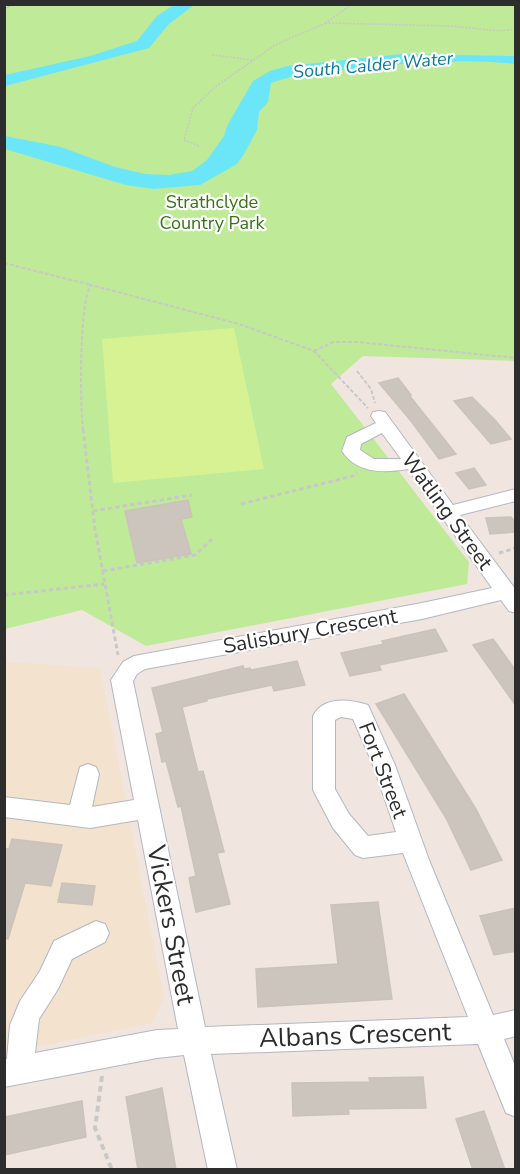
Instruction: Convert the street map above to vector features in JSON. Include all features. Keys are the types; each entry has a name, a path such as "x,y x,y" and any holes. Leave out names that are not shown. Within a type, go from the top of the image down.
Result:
{"street":[{"path":"383,421 353,441 351,451 358,461 364,463 386,467 412,463"},
{"name":"Watling Street","path":"383,421 510,599"},
{"path":"448,512 516,495"},
{"name":"Salisbury Crescent","path":"122,680 130,668 141,662 423,611 510,599"},
{"name":"Vickers Street","path":"122,680 223,1170"},
{"name":"Fort Street","path":"410,841 363,847 341,821 324,789 324,716 338,708 360,711 376,744 410,841 516,1103"},
{"path":"79,816 88,774"},
{"path":"4,807 98,818 148,808"},
{"path":"12,1072 23,1025 29,1010 50,980 63,950 96,933"},
{"name":"Albans Crescent","path":"12,1072 157,1044 486,1030 516,1023"}],"path":[{"path":"199,146 184,140 192,108 215,87 275,45 326,23 352,4"},
{"path":"326,23 451,26 500,31 516,29"},
{"path":"212,55 252,60"},
{"path":"4,263 239,324 314,351 347,388 383,421"},
{"path":"91,285 86,291 83,327 82,420 95,529 122,680"},
{"path":"314,351 333,342 357,342 516,358"},
{"path":"357,371 371,390 383,421"},
{"path":"241,504 353,476 364,463"},
{"path":"93,511 192,495"},
{"path":"103,571 195,555 212,539"},
{"path":"495,554 516,549"},
{"path":"4,595 105,584"},
{"path":"105,1054 95,1128 112,1170"}],"shaded area":[{"path":"4,662 100,668 164,999 152,1023 5,1053"}],"green space":[{"name":"Strathclyde Country Park","path":"4,5 515,5 515,361 363,356 331,384 469,562 467,584 146,646 82,610 5,629"},
{"path":"234,328 264,469 113,483 102,339"}],"water":[{"path":"174,5 194,5 169,24 149,48 5,86 5,75 90,56 137,41 157,16"},
{"name":"South Calder Water","path":"402,54 515,56 515,64 474,61 414,63 311,73 271,83 268,102 259,112 257,130 244,154 237,164 200,185 154,189 126,185 5,149 5,136 61,147 115,167 145,174 169,175 192,171 207,160 224,136 227,126 253,81 270,71 288,66"}],"building":[{"path":"398,378 456,454 439,459 379,383"},
{"path":"472,397 511,439 491,444 454,401"},
{"path":"474,468 486,485 469,489 456,473"},
{"path":"188,500 192,517 181,519 191,554 137,563 125,511"},
{"path":"511,517 516,523 516,532 490,534 486,518"},
{"path":"435,629 447,651 379,665 381,670 350,676 341,653 384,644 382,641"},
{"path":"493,639 516,671 516,706 473,645"},
{"path":"297,661 305,685 274,691 272,685 207,699 207,701 182,707 198,772 203,771 224,852 217,853 230,904 196,912 189,878 196,876 181,806 178,807 166,761 162,762 156,734 163,732 152,688 243,666 244,669 250,668 251,670"},
{"path":"404,694 476,809 502,860 471,870 446,818 376,704"},
{"path":"12,839 62,845 51,886 25,883 8,939 4,938 4,849 9,849"},
{"path":"62,883 95,886 92,905 58,902"},
{"path":"378,902 392,999 258,1007 256,969 338,964 331,905"},
{"path":"516,908 516,951 494,955 480,916"},
{"path":"423,1077 426,1108 348,1109 349,1114 293,1116 292,1083 370,1082 369,1078"},
{"path":"162,1088 176,1170 138,1170 126,1097"},
{"path":"82,1101 86,1137 4,1155 4,1117"},
{"path":"484,1111 505,1170 473,1170 456,1119"}]}
